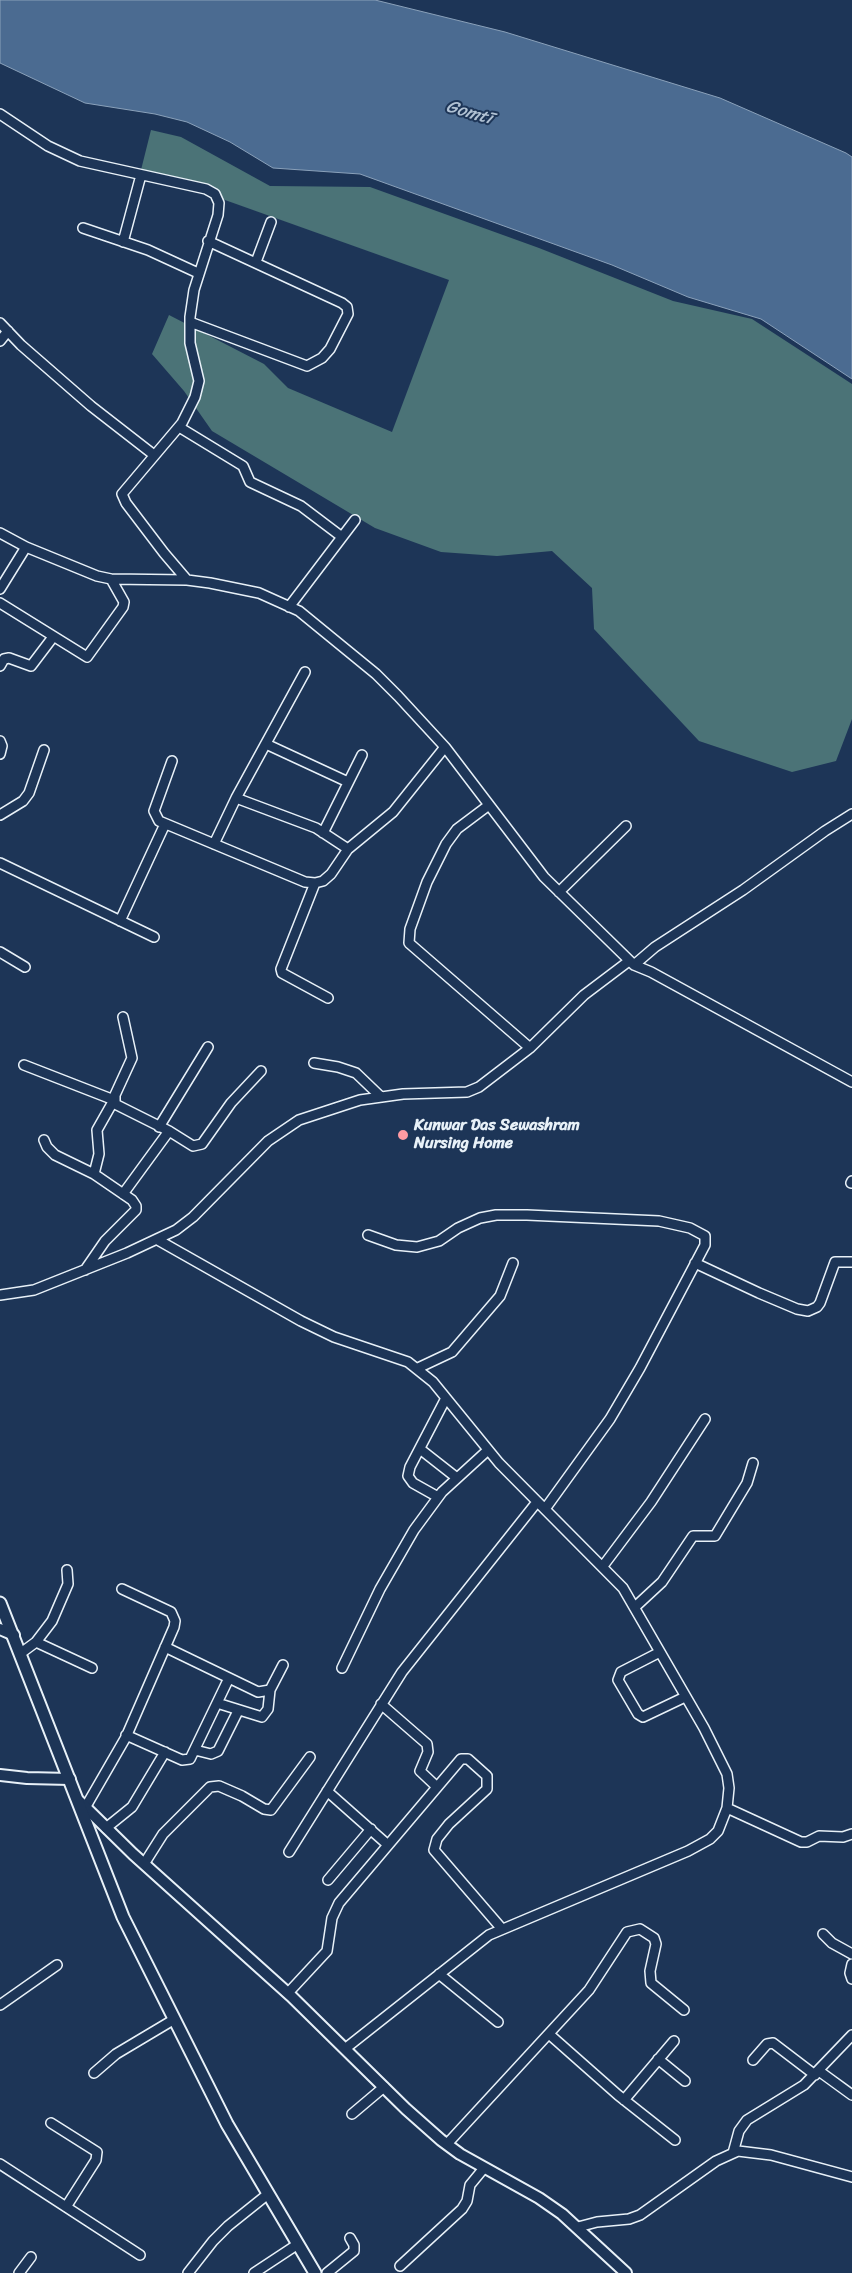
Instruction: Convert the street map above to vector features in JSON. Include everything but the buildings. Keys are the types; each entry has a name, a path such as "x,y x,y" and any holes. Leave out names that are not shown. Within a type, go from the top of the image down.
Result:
{"main road":[{"path":"0,1603 70,1779 82,1804 106,1879 173,2020 227,2124 315,2273"}],"street":[{"path":"0,114 48,146 80,161 206,189 215,194 219,203 218,215 198,273 190,322 190,343 199,381 192,405 179,427 128,484 122,494 122,498 187,580"},
{"path":"123,242 141,175"},
{"path":"256,262 271,222"},
{"path":"83,228 148,250 198,273"},
{"path":"190,322 300,365 307,366 322,358 330,349 348,314 347,307 256,262 208,242"},
{"path":"0,322 21,345 91,406 154,455"},
{"path":"0,341 8,331"},
{"path":"179,427 243,466 250,482 301,506 342,537"},
{"path":"289,607 355,520"},
{"path":"0,533 26,547 96,576 111,579 187,580 259,593 299,611 376,674 445,746 544,877 632,963 652,972 852,1082"},
{"path":"0,589 26,547"},
{"path":"0,603 85,657 90,655 123,607 124,602 111,579"},
{"path":"0,666 4,659 9,658 31,666 53,637"},
{"path":"214,844 236,798 305,672"},
{"path":"0,741 2,746 0,754"},
{"path":"266,744 348,782"},
{"path":"172,761 154,810 155,817 165,824 305,882 314,883 323,881 331,874 348,849 393,812 445,746"},
{"path":"0,815 23,801 29,793 44,750"},
{"path":"323,833 362,755"},
{"path":"236,798 323,833 348,849"},
{"path":"489,805 457,829 446,844 427,882 410,929 409,943 447,978 530,1048"},
{"path":"0,1295 34,1290 158,1240 193,1217 268,1141 298,1120 381,1097 473,1090 489,1082 530,1048 584,995 743,890 852,814"},
{"path":"120,920 165,824"},
{"path":"558,892 626,826"},
{"path":"0,863 154,937"},
{"path":"314,883 280,969 282,973 328,998"},
{"path":"0,952 25,967"},
{"path":"94,1174 99,1154 98,1130 114,1100 132,1058 124,1018"},
{"path":"159,1127 208,1047"},
{"path":"314,1063 338,1067 356,1073 381,1097"},
{"path":"24,1065 114,1100 117,1107 169,1131 193,1146 199,1146 231,1103 261,1070"},
{"path":"123,1194 169,1131"},
{"path":"44,1140 47,1147 55,1155 94,1174 135,1203 136,1210 105,1241 85,1270"},
{"path":"368,1235 396,1245 417,1247 439,1241 471,1222 496,1215 659,1221 690,1228 705,1236 705,1245 640,1368 610,1419 545,1509"},
{"path":"158,1240 301,1321 334,1337 408,1362 418,1368 446,1398 488,1450 623,1588 720,1758 727,1774 729,1788 727,1808 718,1831 702,1845 502,1929 478,1943 346,2048"},
{"path":"696,1262 759,1293 797,1309 808,1311 817,1307 835,1262 852,1262"},
{"path":"418,1368 452,1352 500,1296 513,1263"},
{"path":"438,1496 409,1480 408,1472 446,1398"},
{"path":"603,1566 651,1502 705,1419"},
{"path":"420,1448 457,1478"},
{"path":"342,1668 380,1589 414,1530 438,1496 488,1450"},
{"path":"635,1608 662,1582 693,1536 715,1536 747,1483 753,1463"},
{"path":"289,1852 402,1672 537,1502"},
{"path":"21,1653 36,1642 52,1622 70,1578 67,1570"},
{"path":"122,1590 171,1612 175,1621 174,1627 126,1735 82,1804 144,1864 288,1993 447,2144 484,2168 539,2198 578,2227 626,2273"},
{"path":"0,1629 14,1635"},
{"path":"36,1642 92,1668"},
{"path":"166,1648 258,1692 270,1690"},
{"path":"660,1652 621,1672 618,1680 638,1714 644,1718 685,1697"},
{"path":"217,1703 262,1717 268,1709 270,1690 283,1665"},
{"path":"126,1735 186,1760 195,1750 229,1678"},
{"path":"381,1704 427,1744 428,1752 420,1771 437,1787"},
{"path":"195,1750 211,1754 218,1751 238,1711"},
{"path":"106,1828 132,1807 165,1752"},
{"path":"144,1864 163,1834 210,1787 219,1786 242,1796 264,1809 270,1810 310,1756"},
{"path":"288,1993 327,1951 332,1918 339,1903 461,1758 468,1759 487,1776 487,1789 449,1824 437,1839 434,1850 502,1929"},
{"path":"0,1775 70,1779"},
{"path":"327,1790 388,1845"},
{"path":"727,1808 801,1842 810,1841 819,1836 843,1837 852,1834"},
{"path":"328,1880 371,1829"},
{"path":"447,2144 600,1976 627,1932 636,1929 651,1934 656,1944 650,1970 652,1982 684,2010"},
{"path":"823,1934 832,1943 852,1954"},
{"path":"852,1964 850,1973 852,1979"},
{"path":"0,2005 57,1965"},
{"path":"439,1974 498,2022"},
{"path":"94,2073 116,2054 173,2020"},
{"path":"549,2034 624,2100 675,2140"},
{"path":"734,2153 739,2132 747,2120 794,2093 817,2073 852,2035"},
{"path":"624,2100 674,2041"},
{"path":"753,2060 767,2044 773,2043 852,2095"},
{"path":"658,2060 685,2081"},
{"path":"352,2114 384,2086"},
{"path":"51,2123 97,2152 96,2160 66,2207"},
{"path":"578,2227 597,2222 629,2219 640,2215 716,2161 734,2153 748,2151 771,2155 852,2177"},
{"path":"0,2164 140,2255"},
{"path":"400,2266 462,2210 467,2201 470,2185 484,2168"},
{"path":"188,2273 213,2241 228,2226 268,2194"},
{"path":"327,2273 354,2251 354,2245 350,2238"},
{"path":"254,2273 298,2244"},
{"path":"19,2273 31,2257"}],"green space":[{"path":"151,130 181,137 270,186 370,187 539,248 673,301 752,319 852,384 852,719 836,761 792,772 699,741 594,629 592,588 552,551 497,556 441,552 375,528 212,431 184,391 152,354 169,315 264,364 288,388 392,432 449,280 141,170"}],"water":[{"name":"Gomtī","path":"0,0 375,0 505,32 720,98 846,153 852,157 852,379 761,319 688,297 612,265 360,174 273,168 230,142 187,122 155,114 85,103 0,63"}],"place":[{"name":"Kunwar Das Sewashram Nursing Home","path":"403,1135"}]}
